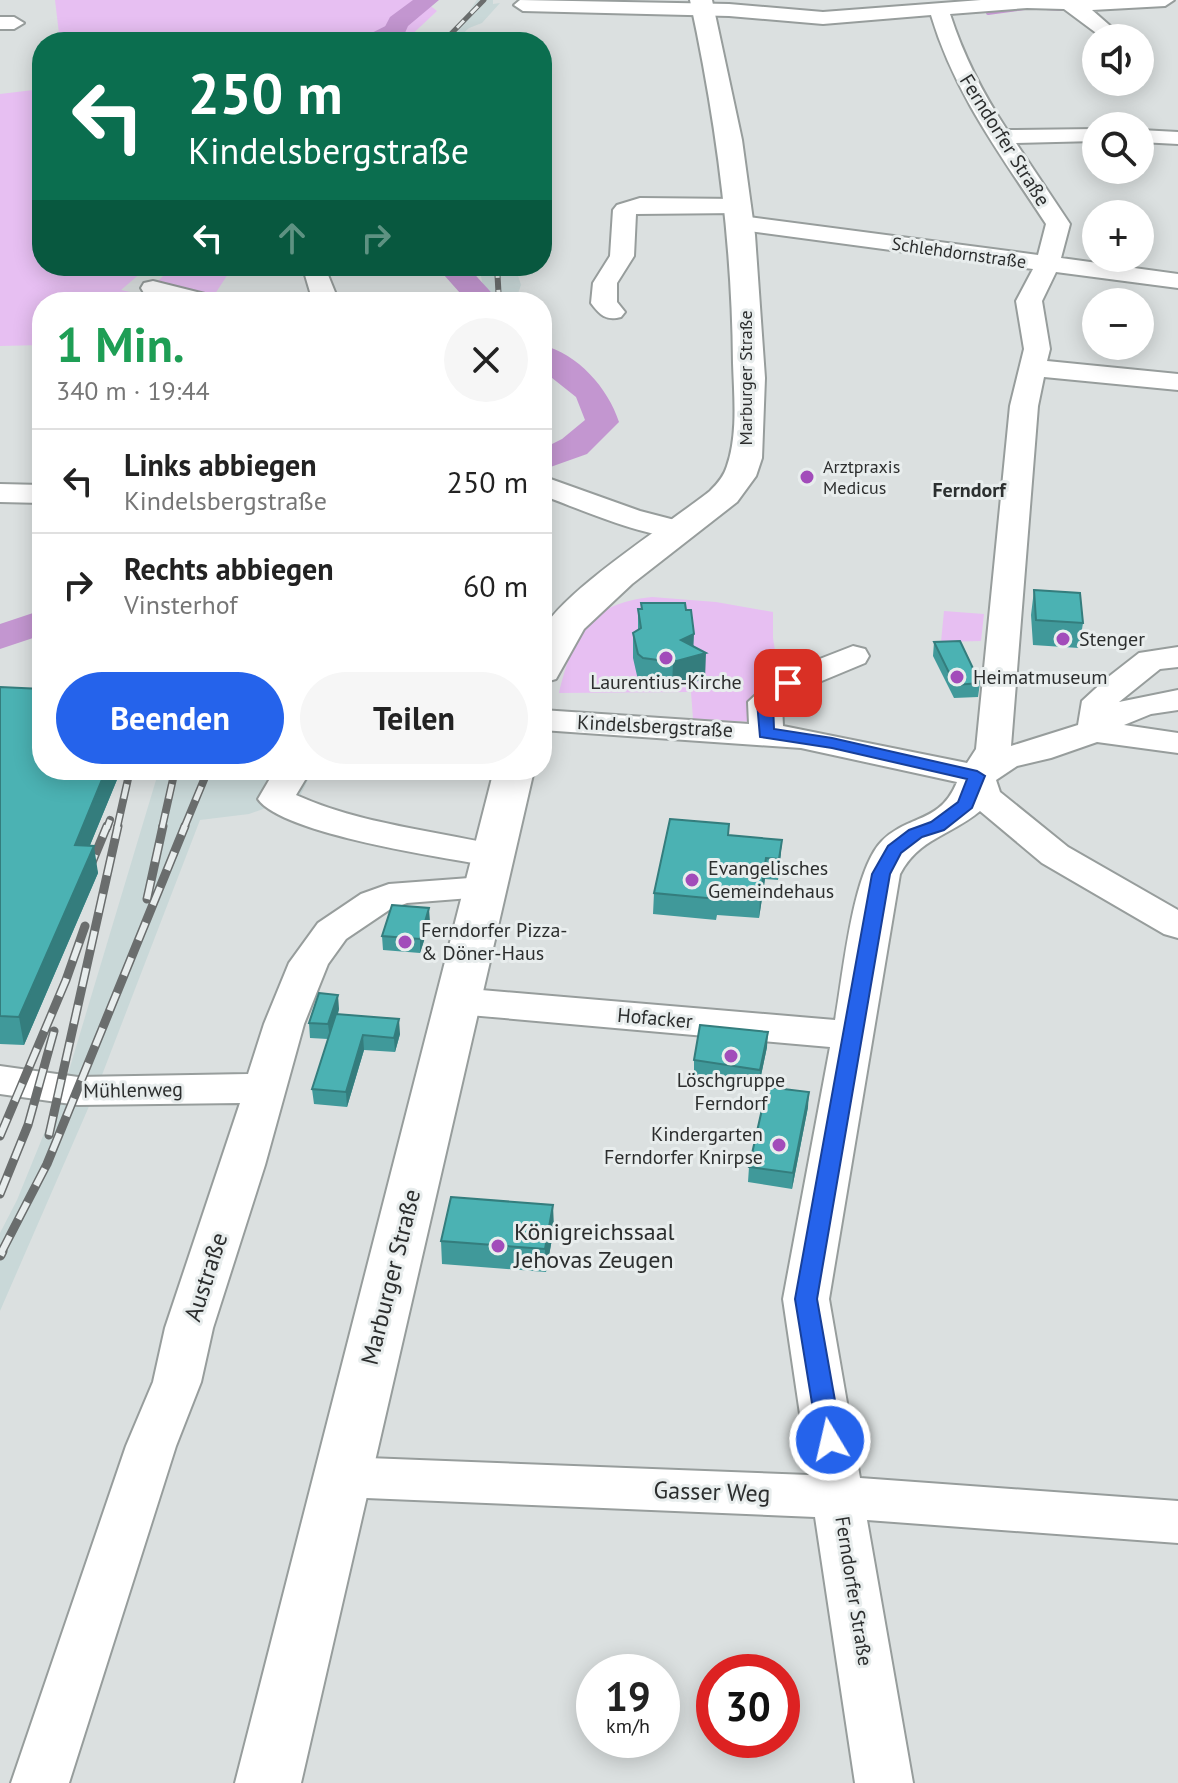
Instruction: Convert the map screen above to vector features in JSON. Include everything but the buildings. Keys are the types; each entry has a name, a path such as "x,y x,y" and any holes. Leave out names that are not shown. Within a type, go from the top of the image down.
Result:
{"main road":[{"name":"Marburger Straße","path":"552,645 563,627 585,605 723,498 743,468 749,334 740,214 735,170 702,5"},
{"name":"Marburger Straße","path":"268,1783 511,780"}],"street":[{"path":"523,5 702,5 823,18 1062,1 1096,5 1165,0"},
{"path":"1062,1 1099,24"},
{"name":"Ferndorfer Straße","path":"884,1783 806,1299 881,874 894,850 915,833 937,826 966,805 977,776 993,749 1024,406 1037,349 1029,301 1047,265 1058,224 968,87 953,55 939,10"},
{"path":"1003,137 1082,135"},
{"path":"1154,137 1178,138"},
{"name":"Schlehdornstraße","path":"612,312 604,303 605,283 622,256 625,210 640,205 740,214 1047,265 1178,281"},
{"path":"153,288 169,292"},
{"path":"1033,368 1178,382"},
{"path":"552,489 629,517 679,530"},
{"path":"766,733 765,702 788,683 853,656"},
{"path":"1094,731 1099,701 1151,660 1178,657"},
{"path":"1178,700 1147,704 1118,713 1094,731 1039,751 1006,758 977,776 984,797 1055,855 1178,926"},
{"name":"Kindelsbergstraße","path":"552,721 766,733 832,743 977,776"},
{"path":"1094,731 1178,743"},
{"path":"287,780 276,799 302,812 392,837 487,872"},
{"name":"Austraße","path":"40,1783 151,1446 177,1382 189,1328 284,1024 309,963 332,931 375,902 402,892 487,872"},
{"name":"Hofacker","path":"458,1001 851,1035"},
{"name":"Mühlenweg","path":"0,1080 78,1091 266,1088"},
{"name":"Gasser Weg","path":"342,1477 839,1497 1178,1522"}],"shaded area":[{"path":"55,0 423,0 437,11 415,32 59,32"},
{"path":"477,0 500,3 482,23 465,32 449,32"},
{"path":"32,90 32,276 137,276 121,290 130,292 32,292 32,345 0,346 0,94"},
{"path":"163,276 227,276 216,292 179,292 159,287 157,282"},
{"path":"481,276 518,276 521,285 519,292 484,292"},
{"path":"652,597 716,602 773,612 773,638 780,681 756,722 693,719 691,692 559,693 571,654 587,626 612,607"},
{"path":"944,611 984,614 981,641 941,642"},
{"path":"156,780 308,780 300,796 249,814 200,820 97,1088 0,1311 0,1233 17,1200 67,1077"}],"waterway":[{"name":"Ferndorf","path":"394,32 398,22 428,0"},
{"path":"988,13 1032,7 1061,9"},
{"path":"378,32 398,22"},
{"name":"Ferndorf","path":"460,276 476,292"},
{"name":"Ferndorf","path":"552,362 587,390 602,422 575,446 552,456"},
{"name":"Ferndorf","path":"0,637 32,626"}],"railway":[{"path":"453,32 484,0"},
{"path":"498,276 498,292"},
{"path":"117,828 128,780"},
{"path":"162,828 173,780"},
{"path":"184,828 204,780"},
{"path":"107,828 110,820"},
{"path":"88,872 107,826"},
{"path":"49,1135 118,826"},
{"path":"147,899 163,826"},
{"path":"1,1253 47,1164 185,826"},
{"path":"0,1136 66,980 85,926"},
{"path":"0,1194 28,1125 54,1031"}],"place":[{"name":"Arztpraxis Medicus","path":"807,477"},
{"name":"Stenger","path":"1063,639"},
{"name":"Laurentius-Kirche","path":"666,658"},
{"name":"Heimatmuseum","path":"957,677"},
{"name":"Evangelisches Gemeindehaus","path":"692,880"},
{"name":"Ferndorfer Pizza- & Döner-Haus","path":"405,942"},
{"name":"Löschgruppe Ferndorf","path":"731,1056"},
{"name":"Kindergarten Ferndorfer Knirpse","path":"779,1145"},
{"name":"Königreichssaal Jehovas Zeugen","path":"498,1246"}],"district":[{"name":"Ferndorf","path":"969,490"}],"route":[{"path":"788,683 765,702 766,733 832,743 977,776 966,805 937,826 915,833 894,850 881,874 806,1299 830,1440"}]}
